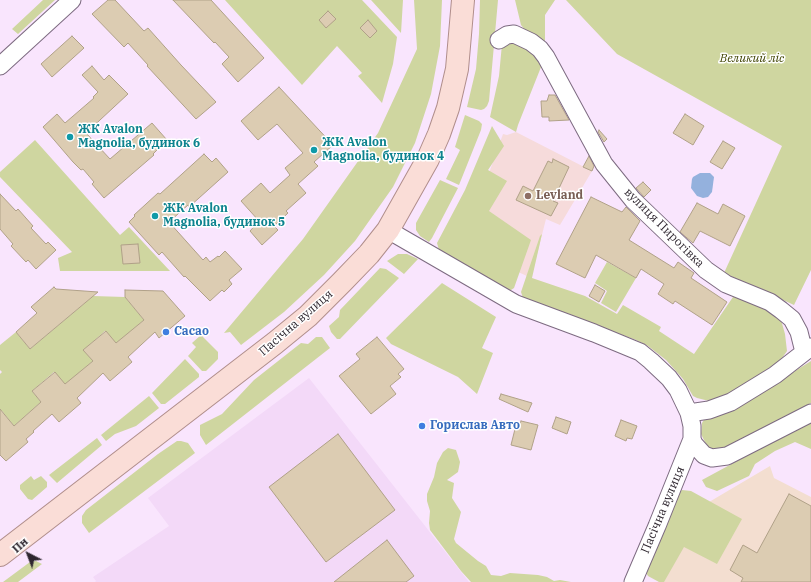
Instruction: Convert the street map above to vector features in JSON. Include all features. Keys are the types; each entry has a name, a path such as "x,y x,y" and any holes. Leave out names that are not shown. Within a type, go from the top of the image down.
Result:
{"main road":[{"name":"Пасічна вулиця","path":"0,555 275,343 308,316 369,254 388,230 428,159 439,134 448,108 457,68 463,0"}],"street":[{"path":"0,66 72,0"},
{"name":"вулиця Пирогівка","path":"499,40 507,34 514,34 531,42 540,49 546,57 604,164 633,200 706,270 726,284 770,302 792,319 799,332 807,349 775,375 731,402 709,410 689,414"},
{"path":"388,230 516,304 640,352 670,378 684,400 692,426 692,439 704,455 712,458 727,456 811,413"},
{"name":"Пасічна вулиця","path":"632,582 657,526 692,439"}],"shaded area":[{"name":"Levland","path":"516,132 592,171 560,225 546,219 531,278 457,243 489,173 503,134 507,135"},
{"path":"309,378 469,582 95,582 96,581 93,577 169,526 148,498"},
{"path":"770,466 774,478 811,497 811,582 659,582 704,505"}],"green space":[{"path":"43,0 55,0 18,34 12,29"},
{"path":"225,0 362,0 397,37 393,64 382,103 358,76 362,73 337,46 302,85"},
{"path":"371,0 403,0 401,33"},
{"path":"414,0 442,0 440,46 431,94 415,143 393,187 355,241 324,275 284,312 241,345 230,332 224,333 303,239 378,133 417,49"},
{"path":"480,0 498,0 489,101 487,106 481,110 467,107 476,69"},
{"path":"515,0 555,0 545,15 545,41 539,42 529,35 521,25"},
{"name":"Великий ліс","path":"566,0 811,0 811,270 794,305 724,273 782,146 617,54"},
{"path":"508,38 545,57 516,132 490,117 499,76 502,44"},
{"path":"465,115 479,121 482,124 459,185 446,179 460,150 455,147"},
{"path":"492,126 504,146 488,170 507,181 489,211 531,240 514,288 508,292 439,250 437,243 465,190"},
{"path":"35,140 120,235 129,227 170,271 60,271 58,258 72,252 0,177 0,172"},
{"path":"440,180 458,188 429,242 420,236 416,230 416,223"},
{"path":"542,234 532,278 585,296 617,314 623,305 661,327 659,331 694,354 733,297 727,292 765,304 781,320 785,334 787,351 780,361 724,398 713,402 697,398 693,396 683,379 666,360 648,346 636,340 523,298 521,292"},
{"path":"398,254 407,254 418,259 404,274 387,261"},
{"path":"607,262 636,278 616,312 601,303 607,291 595,283"},
{"path":"380,268 386,269 399,278 340,339 337,339 331,332 329,326 339,317 340,310"},
{"path":"442,283 496,317 482,348 493,353 477,394 458,377 391,344 386,338"},
{"path":"93,296 125,297 144,320 116,344 105,331 84,350 93,361 65,385 54,372 32,391 41,402 14,426 2,411 0,412 0,374 2,372 0,370 0,345 16,332 30,349"},
{"path":"201,335 218,352 218,359 206,371 202,371 188,356 196,347 192,343"},
{"path":"316,337 322,337 330,348 206,445 200,435 200,425 222,414 254,380 301,343 308,344"},
{"path":"185,359 199,374 199,377 165,404 161,404 152,393"},
{"path":"811,361 811,403 722,451 710,448 706,444 701,434 702,423 705,418 720,413 728,413"},
{"path":"149,396 159,408 136,426 115,434 106,441 101,435"},
{"path":"811,421 811,449 795,442 775,451 755,464 749,476 717,491 706,487 702,480"},
{"path":"97,438 102,445 57,483 49,475"},
{"path":"177,441 188,443 195,453 89,533 82,523 82,516 86,510"},
{"path":"448,448 456,450 460,462 458,472 447,480 454,483 452,498 461,512 454,539 456,543 486,566 491,575 501,576 510,573 538,575 547,577 554,581 560,580 571,582 471,582 430,530 430,511 427,501 427,494 434,477 437,463 443,452"},
{"path":"31,476 34,480 41,476 47,482 47,487 32,500 28,499 20,489 20,485"},
{"path":"682,490 691,491 742,519 717,564 684,547 664,582 659,582 648,576 644,569 677,494"},
{"path":"36,561 42,564 18,582 3,582 30,562"}],"water":[{"path":"700,173 710,173 714,177 712,192 708,197 703,198 697,196 691,188 693,177"}],"building":[{"path":"108,0 115,0 144,31 148,28 216,102 196,119 128,43 124,47 92,14"},
{"path":"173,0 211,0 264,58 238,82 222,64 229,57"},
{"path":"328,11 336,19 326,28 319,20"},
{"path":"368,20 377,31 370,38 360,28"},
{"path":"72,36 84,48 52,77 41,64"},
{"name":"ЖК Avalon Magnolia, будинок 6","path":"92,66 104,80 109,75 128,94 86,133 110,159 152,123 167,140 153,154 154,155 104,198 92,184 94,182 83,169 81,170 73,162 43,127 57,114 65,123 94,98 93,97 98,92 82,75"},
{"path":"279,87 333,145 314,162 318,166 298,184 306,193 286,211 288,213 274,226 278,230 262,245 250,231 259,221 241,201 261,183 270,193 290,175 285,168 303,153 277,124 258,140 241,121"},
{"path":"549,95 555,95 569,120 549,121 549,117 542,117 541,101 547,101"},
{"path":"685,114 704,126 693,145 673,133"},
{"path":"599,130 607,139 604,142 598,132"},
{"path":"723,141 735,148 722,169 710,162"},
{"name":"ЖК Avalon Magnolia, будинок 5","path":"204,154 212,162 216,158 228,172 189,207 188,205 169,222 203,260 206,257 210,262 218,256 219,257 225,251 242,269 229,280 232,284 224,292 222,290 210,301 185,276 184,277 162,252 159,255 129,222 135,216 134,215 158,193 160,194"},
{"path":"589,156 594,166 592,171 583,167"},
{"path":"553,159 569,167 553,201 558,203 551,216 516,200 523,186 533,191 548,161 552,163"},
{"path":"643,182 651,190 644,197 636,188"},
{"path":"0,194 16,211 18,209 33,226 31,228 46,244 48,242 56,250 36,269 28,260 26,262 11,246 13,244 0,229"},
{"path":"591,197 622,212 626,207 640,221 629,240 674,268 678,262 694,273 691,278 727,302 712,325 675,301 673,304 658,294 664,284 641,269 636,278 596,255 585,278 556,264"},
{"path":"697,203 718,214 723,204 745,216 730,246 700,231 693,243 680,232"},
{"path":"138,244 140,263 123,264 121,245"},
{"path":"595,285 605,291 599,302 589,296"},
{"path":"54,287 56,289 98,292 30,349 16,332 37,313 31,307"},
{"path":"125,290 163,291 185,316 159,338 155,332 128,357 132,362 110,381 103,373 77,398 81,403 59,422 52,414 26,439 28,442 6,461 0,455 0,409 14,426 41,402 32,391 55,372 65,384 93,361 83,350 106,331 116,343 144,320 125,297"},
{"path":"377,337 404,369 398,374 401,377 390,386 396,394 371,414 339,376 360,359 356,354"},
{"path":"501,394 532,403 528,412 499,399"},
{"path":"556,417 571,422 567,434 552,428"},
{"path":"621,420 637,426 632,439 627,438 626,441 615,436"},
{"path":"521,421 538,425 531,450 511,445 515,429 518,430"},
{"path":"338,434 395,510 326,562 269,487"},
{"path":"789,494 811,506 811,582 741,582 743,578 730,570 743,545 757,553"},
{"path":"387,540 414,576 406,582 334,582"}],"place":[{"name":"ЖК Avalon Magnolia, будинок 6","path":"70,137"},
{"name":"ЖК Avalon Magnolia, будинок 4","path":"314,150"},
{"name":"Levland","path":"528,196"},
{"name":"ЖК Avalon Magnolia, будинок 5","path":"155,216"},
{"name":"Cacao","path":"166,332"},
{"name":"Горислав Авто","path":"422,426"}]}
